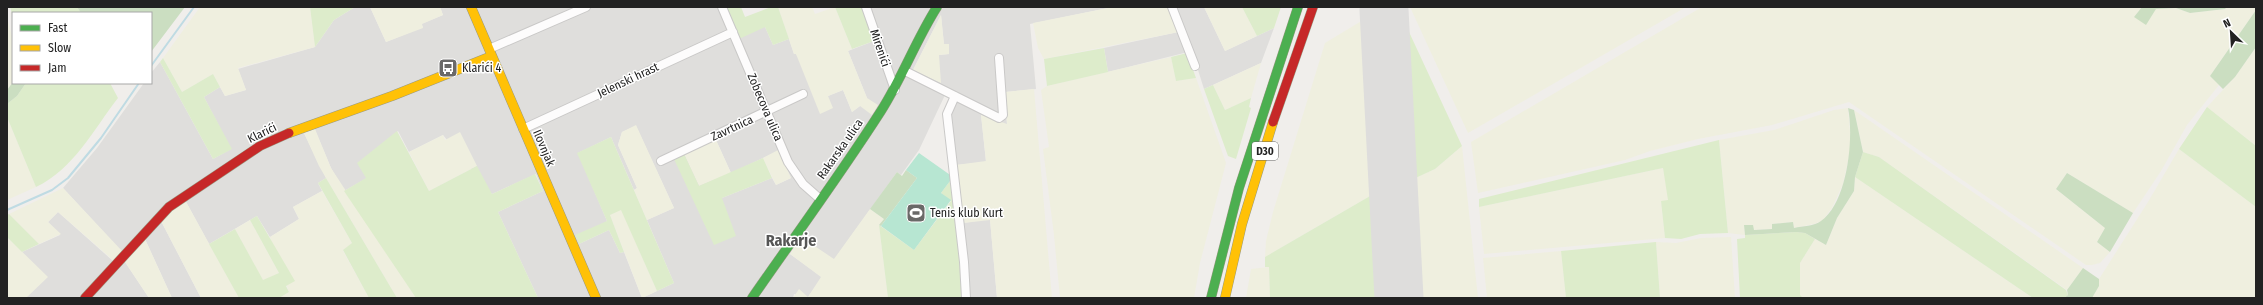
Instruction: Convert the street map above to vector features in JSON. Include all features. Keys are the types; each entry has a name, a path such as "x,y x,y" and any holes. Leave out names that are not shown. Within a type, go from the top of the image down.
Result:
{"main road":[{"name":"Ilovnjak","path":"471,7 596,298"},
{"name":"Rakarska ulica","path":"752,298 895,90 905,72 927,23 937,7"},
{"name":"D30","path":"1211,298 1229,223 1249,155 1298,7"},
{"name":"D30","path":"1225,298 1242,228 1263,156 1313,7"},
{"name":"Klarići","path":"85,298 169,207 260,146 290,133 385,99 490,52"}],"street":[{"path":"490,52 586,7"},
{"name":"Zobecova ulica","path":"722,7 792,169 802,184 820,199"},
{"name":"Mirenići","path":"866,7 895,90"},
{"path":"1172,7 1195,66"},
{"name":"Jelenski hrast","path":"523,129 733,32"},
{"path":"905,72 996,117 1002,117 999,58"},
{"name":"Zavrtnica","path":"661,161 803,94"},
{"path":"955,96 947,114 964,262 966,298"}],"shaded area":[{"path":"355,7 370,7 386,42 423,27 421,24 443,15 440,7 725,7 765,27 773,45 789,39 794,54 796,54 828,96 843,90 852,112 867,98 848,51 874,41 862,7 868,7 869,9 875,7 1113,7 1030,24 1036,89 1005,92 1007,125 981,115 986,162 956,165 950,113 955,100 945,95 919,150 901,175 897,172 834,260 801,237 790,254 822,277 808,297 794,294 793,298 642,298 538,298 498,212 543,191 536,174 492,194 443,135 409,152 398,131 358,163 367,178 344,191 331,168 315,130 304,133 326,178 318,183 322,191 293,207 299,219 270,237 257,216 209,244 185,200 161,221 201,298 172,298 145,239 125,262 149,298 26,298 22,252 60,235 48,222 58,212 113,261 121,251 63,188 97,148 143,84 152,84 152,72 160,62 213,159 231,149 204,97 220,87 225,96 246,90 238,69 315,47 334,20","holes":["941,15 944,45 949,54 939,55 913,70","636,126 674,208 647,220 674,283 642,298 624,252 620,253 609,230 579,244 607,221 578,153 611,137 634,190 637,188 618,145 622,132","716,140 731,173 778,151 791,178 776,185 772,178 722,198"]},
{"path":"1169,7 1204,7 1225,51 1274,28 1261,63 1204,89 1192,51 1108,72 1104,48 1178,32"},
{"path":"990,219 997,298 969,298 963,223"}],"green space":[{"path":"10,7 77,7 80,12 12,12 12,14"},
{"path":"77,7 185,7 152,51 152,12 80,12"},
{"path":"200,7 310,7 315,47 238,68 246,90 225,96 213,74 182,92 163,58"},
{"path":"310,7 355,7 334,20 315,47"},
{"path":"370,7 440,7 443,15 422,24 423,28 386,42"},
{"path":"725,7 741,7 745,17 771,7 778,7 789,39 773,45 765,27 739,39"},
{"path":"778,7 812,7 815,14 835,7 852,49 848,51 867,98 878,105 872,115 860,106 852,112 843,90 828,96 833,108 820,114 796,54 794,54"},
{"path":"835,7 862,7 874,41 852,49"},
{"path":"1113,7 1169,7 1179,32 1044,59 1038,48 1033,23"},
{"path":"1204,7 1242,7 1257,36 1225,51"},
{"path":"1242,7 1281,7 1274,28 1257,36"},
{"path":"1410,7 1686,7 1468,133"},
{"path":"1702,7 2142,7 2134,17 2156,9 2176,8 2190,13 2225,9 2227,7 2256,7 2256,10 2210,76 2219,85 2187,125 2161,171 2133,213 2067,173 2056,189 2105,228 2097,242 2110,252 2100,263 2092,265 2086,265 1849,102 1772,125 1698,139 1650,151 1625,160 1478,193 1471,142"},
{"path":"2142,7 2227,7 2225,9 2190,13 2176,8 2156,9 2146,25 2134,17"},
{"path":"2256,10 2256,47 2235,77 2223,89 2210,76"},
{"path":"1378,11 1377,192 1265,257 1266,241 1273,212 1325,43"},
{"path":"941,15 944,44 949,44 949,54 939,55 941,83 913,70"},
{"path":"7,17 12,36 12,83 7,90"},
{"path":"1403,19 1462,146 1435,169 1409,181 1401,20"},
{"path":"2256,47 2256,146 2207,107 2235,77"},
{"path":"1104,48 1108,72 1047,86 1044,59"},
{"path":"1187,53 1196,78 1176,81 1171,57"},
{"path":"1171,57 1176,81 1196,78 1226,163 1200,263 1194,298 1060,298 1043,149 1049,147 1041,90 1047,86"},
{"path":"163,58 182,92 213,74 220,87 204,97 232,149 213,159 160,62"},
{"path":"1261,63 1251,98 1225,110 1213,85"},
{"path":"12,83 25,84 17,96 7,104 7,90"},
{"path":"25,84 111,84 118,98 82,148 72,159 61,170 36,187 7,117 7,104 17,96"},
{"path":"1213,85 1225,110 1251,98 1249,107 1251,108 1236,159 1228,156 1204,89"},
{"path":"1034,89 1052,298 997,298 990,220 963,223 956,165 986,161 981,115 1007,124 1005,92"},
{"path":"2207,107 2256,146 2256,207 2179,149"},
{"path":"1848,108 1851,143 1843,184 1832,208 1822,221 1794,228 1793,222 1772,224 1772,229 1753,230 1753,225 1744,225 1745,235 1728,233 1719,140 1774,130 1834,110"},
{"path":"1848,108 1854,110 1863,152 1855,177 1854,191 1837,218 1826,245 1805,233 1796,232 1745,235 1744,225 1753,225 1754,230 1772,229 1772,224 1793,222 1794,228 1818,223 1830,212 1843,185 1847,168 1850,135"},
{"path":"1854,110 2083,268 2067,290 1879,157 1863,152"},
{"path":"7,117 36,187 7,200"},
{"path":"636,125 674,208 647,220 634,190 637,188 618,145 622,132"},
{"path":"315,129 331,168 416,298 397,298 319,166 304,133"},
{"path":"397,131 429,191 477,166 492,194 535,174 543,191 498,212 538,298 416,298 344,191 366,178 357,163"},
{"path":"460,132 477,166 429,191 409,152 443,135 445,140"},
{"path":"611,137 674,283 657,291 621,210 610,215 624,252 620,253 609,230 579,244 575,235 607,221 577,153"},
{"path":"716,140 731,173 699,186 684,154"},
{"path":"1719,140 1728,233 1700,234 1681,239 1665,238 1661,201 1668,200 1663,168 1479,207 1479,199"},
{"path":"1462,146 1478,298 1413,298 1409,181 1435,169"},
{"path":"2179,149 2256,207 2256,298 2092,298 2099,286 2099,279 2148,202"},
{"path":"778,150 791,178 776,185 763,158"},
{"path":"1863,152 1879,157 2066,290 2068,295 2064,298 2033,298 1855,177"},
{"name":"Tenis klub Kurt","path":"919,153 953,177 941,193 951,200 914,250 881,226 917,178 906,170"},
{"path":"684,154 699,186 763,158 772,178 722,198 736,236 714,245 674,159"},
{"path":"1663,168 1669,201 1661,201 1665,238 1484,254 1479,207"},
{"path":"906,170 917,178 881,226 879,225 884,219 870,209 897,172 902,176"},
{"path":"2067,173 2133,213 2110,252 2097,242 2105,228 2056,189"},
{"path":"953,177 962,298 888,298 879,225 914,250 951,201 941,193"},
{"path":"1855,177 2033,298 1803,298 1800,296 1800,263 1815,239 1826,245 1837,218 1854,191"},
{"path":"326,178 397,298 369,298 343,250 352,243 318,183"},
{"path":"63,188 122,251 114,261 58,212 48,222 61,234 39,244 9,214"},
{"path":"322,191 352,243 343,251 369,298 279,298 289,292 270,237 299,219 293,207"},
{"path":"1377,192 1383,298 1270,298 1269,267 1265,267 1265,257"},
{"path":"185,200 239,298 201,298 161,221"},
{"path":"621,209 657,291 642,298 610,215"},
{"path":"870,209 884,219 879,225 888,298 793,298 799,289 808,297 821,277 790,254 801,237 834,259"},
{"path":"9,214 39,244 22,252 7,237 7,215"},
{"path":"257,216 295,281 286,286 289,292 279,298 239,298 209,244 235,229 263,280 279,273 250,220"},
{"path":"250,220 279,273 263,281 235,229"},
{"path":"1796,232 1805,233 1815,239 1800,263 1800,295 1803,298 1740,298 1737,239 1745,238 1745,235"},
{"path":"7,237 48,277 26,298 7,298"},
{"path":"1731,237 1735,298 1660,298 1656,242 1676,243 1701,238"},
{"path":"145,239 172,298 149,298 125,262"},
{"path":"1656,242 1660,298 1566,298 1561,251"},
{"path":"1561,251 1566,298 1487,298 1483,258"},
{"path":"1269,267 1270,298 1246,298 1251,269"},
{"path":"2083,268 2099,279 2099,286 2092,298 2064,298 2068,295 2067,290"}],"waterway":[{"path":"152,65 194,7"},
{"path":"7,210 52,190 68,178 101,138 138,84"}],"runway":[{"path":"1384,10 1399,298"}],"traffic: fast":[{"path":"752,298 834,182 881,111 937,7"},
{"path":"1211,298 1239,188 1298,7"}],"traffic: slow":[{"path":"471,7 596,298"},
{"path":"289,133 392,96 492,56"},
{"path":"1225,298 1242,224 1273,122"}],"traffic: jam":[{"path":"1273,122 1313,7"},
{"path":"85,298 169,207 260,146 289,133"}],"place":[{"name":"Klarići 4","path":"448,68"},
{"name":"Tenis klub Kurt","path":"916,213"}],"district":[{"name":"Rakarje","path":"791,240"}]}
